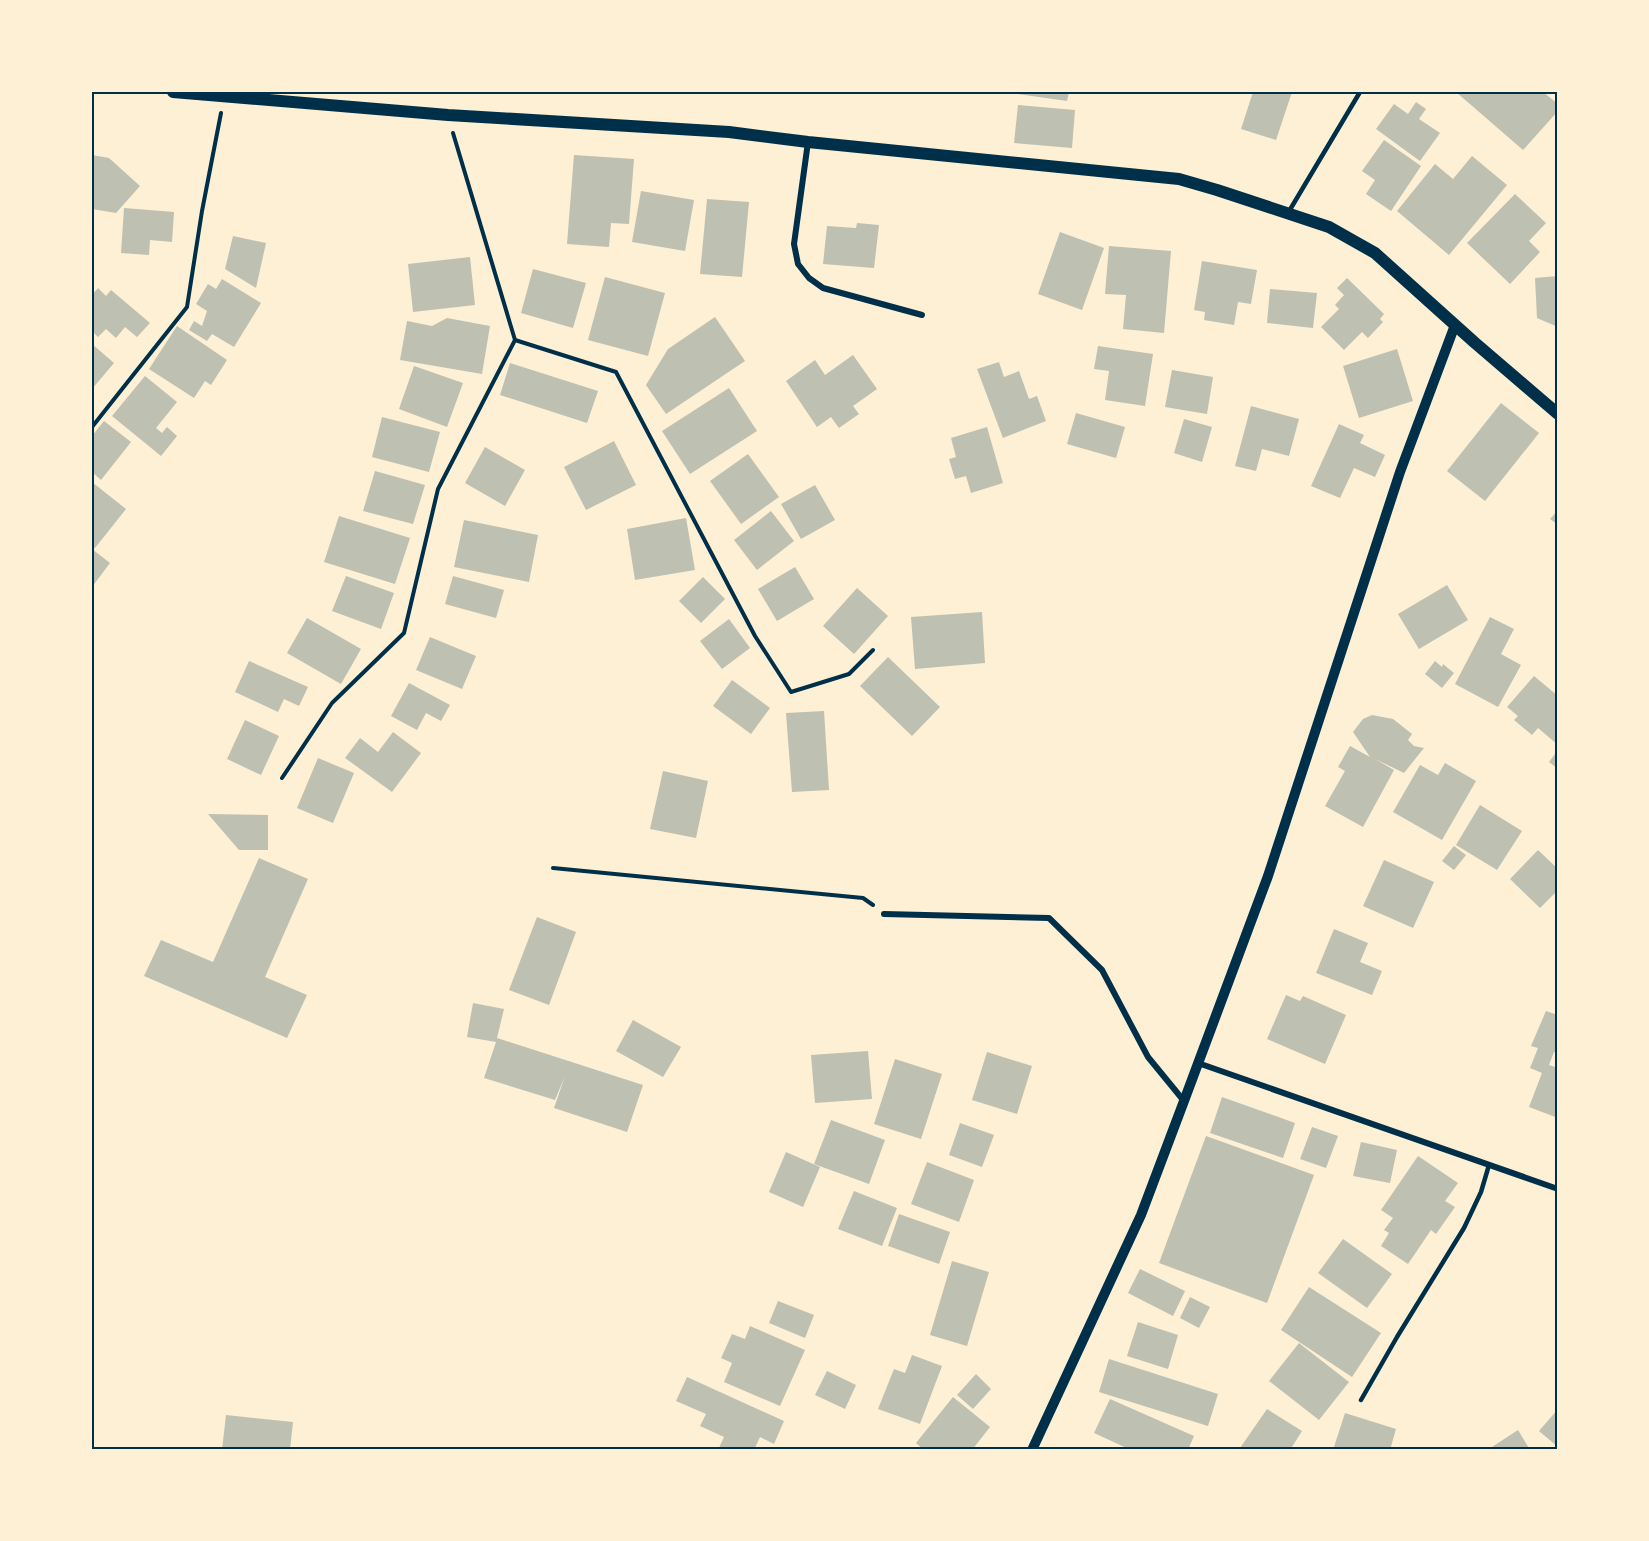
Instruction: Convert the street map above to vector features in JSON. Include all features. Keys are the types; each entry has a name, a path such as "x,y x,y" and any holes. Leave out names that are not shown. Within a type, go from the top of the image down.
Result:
{"main road":[{"path":"173,92 447,115 729,132 1179,179 1329,227 1375,253 1557,414"}],"street":[{"path":"808,142 794,244 798,264 809,278 823,288 922,315"},
{"path":"1032,1449 1141,1215 1184,1101 1268,876 1400,472 1455,325"},
{"path":"884,914 1049,918 1102,970 1148,1057 1184,1101"},
{"path":"1198,1063 1557,1189"}],"lane":[{"path":"1288,213 1360,92"},
{"path":"1361,1400 1396,1337 1464,1228 1481,1192 1489,1165"}],"path":[{"path":"92,427 187,307 202,211 225,96"},
{"path":"282,778 332,703 404,633 438,489 515,340 447,115"},
{"path":"515,340 616,372 755,636 791,692 849,674 873,650"},
{"path":"553,868 863,897 884,914"}],"building":[{"path":"1011,92 1069,92 1067,101"},
{"path":"1253,92 1292,92 1276,140 1241,129"},
{"path":"1456,92 1543,92 1558,104 1558,111 1523,150"},
{"path":"1416,102 1426,109 1419,119 1440,133 1420,161 1376,129 1394,104 1408,114"},
{"path":"1018,105 1075,110 1072,148 1014,143"},
{"path":"1384,140 1421,166 1391,211 1366,194 1375,180 1362,171"},
{"path":"92,155 109,158 140,186 116,213 92,209"},
{"path":"574,155 634,159 629,224 611,223 609,247 567,244"},
{"path":"1472,156 1507,185 1449,255 1397,211 1435,164 1453,179"},
{"path":"641,191 694,200 685,251 632,242"},
{"path":"1515,194 1546,223 1529,241 1540,252 1510,284 1467,243"},
{"path":"707,199 749,202 742,277 700,274"},
{"path":"124,208 174,212 172,242 150,240 149,255 121,253"},
{"path":"857,223 879,225 874,268 823,264 827,226 856,228"},
{"path":"1060,232 1104,248 1082,310 1038,294"},
{"path":"233,236 266,243 256,288 225,269"},
{"path":"1109,246 1171,251 1164,333 1123,329 1126,295 1105,294"},
{"path":"470,257 475,305 413,312 408,264"},
{"path":"1202,261 1257,270 1251,304 1238,302 1234,325 1204,320 1205,312 1194,310"},
{"path":"533,269 586,283 573,328 521,313"},
{"path":"1558,276 1558,327 1537,318 1535,278"},
{"path":"605,277 665,293 648,356 588,340"},
{"path":"1347,278 1384,314 1380,319 1383,322 1368,338 1362,332 1344,350 1321,327 1339,309 1335,305 1344,295 1337,288"},
{"path":"222,279 261,303 234,347 212,334 207,341 189,330 194,321 202,326 207,311 196,304 208,284 216,289"},
{"path":"98,288 106,296 111,290 150,323 137,337 125,327 116,338 106,329 98,337 92,331 92,295"},
{"path":"1270,289 1317,293 1313,328 1267,323"},
{"path":"715,317 745,361 666,414 646,385 668,349"},
{"path":"447,318 490,326 482,374 400,360 407,321 432,326"},
{"path":"177,326 227,360 211,385 205,381 194,398 149,369"},
{"path":"92,344 114,363 92,389"},
{"path":"1098,346 1153,354 1145,406 1105,400 1109,371 1094,369"},
{"path":"1397,349 1413,401 1359,418 1343,366"},
{"path":"853,355 877,389 853,406 859,414 839,428 831,417 817,427 786,381 815,360 825,375"},
{"path":"999,362 1004,377 1019,371 1029,399 1037,396 1046,421 1003,438 977,369"},
{"path":"510,363 598,391 587,423 500,395"},
{"path":"414,366 463,383 447,427 399,409"},
{"path":"1172,370 1213,377 1207,414 1165,407"},
{"path":"145,376 177,402 156,428 162,433 167,427 177,436 161,456 112,416"},
{"path":"729,388 757,431 690,474 662,431"},
{"path":"1501,403 1539,433 1485,501 1447,471"},
{"path":"1251,406 1299,419 1289,456 1262,449 1256,471 1235,466"},
{"path":"1076,413 1125,427 1116,458 1067,444"},
{"path":"382,417 440,432 429,472 372,457"},
{"path":"1184,419 1212,427 1202,462 1174,453"},
{"path":"104,421 131,442 101,480 92,472 92,436"},
{"path":"1339,424 1364,435 1360,443 1385,455 1375,477 1354,468 1340,498 1311,486"},
{"path":"987,427 1003,483 971,493 966,476 955,479 949,459 956,457 951,438"},
{"path":"614,441 636,485 586,510 564,467"},
{"path":"485,447 525,470 505,506 465,483"},
{"path":"748,454 779,497 741,524 710,481"},
{"path":"375,471 425,485 413,524 363,511"},
{"path":"92,482 126,509 95,548 92,545"},
{"path":"815,485 835,520 801,539 781,504"},
{"path":"1558,510 1558,525 1550,519"},
{"path":"771,511 794,541 757,570 734,540"},
{"path":"339,516 410,538 395,584 324,562"},
{"path":"686,518 695,570 635,580 627,529"},
{"path":"464,520 538,535 529,582 454,567"},
{"path":"92,549 110,563 92,587"},
{"path":"795,567 814,599 777,621 758,589"},
{"path":"346,576 394,593 381,629 332,611"},
{"path":"453,576 504,590 496,618 445,604"},
{"path":"703,577 725,599 701,623 679,601"},
{"path":"1447,585 1468,620 1419,649 1398,614"},
{"path":"857,588 888,616 854,654 823,626"},
{"path":"982,612 985,663 915,669 911,617"},
{"path":"1490,617 1514,629 1501,654 1521,665 1498,707 1455,684"},
{"path":"307,618 361,649 341,684 287,653"},
{"path":"729,619 750,648 722,669 700,641"},
{"path":"430,637 476,656 462,689 416,670"},
{"path":"888,657 940,707 912,736 860,686"},
{"path":"249,661 308,687 299,706 284,699 278,712 235,692"},
{"path":"1435,661 1454,673 1442,688 1425,674"},
{"path":"1534,676 1558,696 1558,745 1538,728 1532,735 1514,720 1518,716 1507,707"},
{"path":"732,680 770,708 751,734 713,706"},
{"path":"409,683 450,705 441,721 426,713 417,730 391,716"},
{"path":"824,711 829,790 792,792 786,713"},
{"path":"1372,715 1393,719 1412,734 1408,740 1414,746 1424,748 1404,773 1375,759 1394,770 1363,827 1325,806 1345,771 1338,767 1350,746 1370,757 1353,732 1363,719"},
{"path":"245,720 279,736 261,775 227,759"},
{"path":"393,732 421,753 392,792 345,758 360,738 378,752"},
{"path":"1558,750 1558,769 1549,762"},
{"path":"318,758 354,773 333,823 297,808"},
{"path":"1445,763 1476,781 1442,840 1393,812 1420,765 1438,775"},
{"path":"663,771 708,781 696,838 650,829"},
{"path":"1480,805 1522,831 1497,870 1456,845"},
{"path":"208,814 268,815 268,850 239,850"},
{"path":"1454,846 1466,855 1454,870 1442,861"},
{"path":"1538,850 1558,869 1558,890 1540,908 1510,879"},
{"path":"259,858 308,879 265,977 307,995 287,1038 144,976 161,940 213,962"},
{"path":"1384,860 1434,882 1413,928 1363,906"},
{"path":"537,917 576,932 549,1005 509,990"},
{"path":"1334,929 1368,943 1360,962 1382,971 1372,995 1316,973"},
{"path":"1286,995 1300,1001 1303,996 1346,1015 1325,1064 1267,1039"},
{"path":"473,1003 504,1009 497,1038 643,1085 627,1132 554,1108 565,1076 555,1100 484,1078 496,1042 467,1037"},
{"path":"1546,1011 1558,1015 1558,1053 1554,1052 1549,1065 1558,1068 1558,1118 1529,1107 1542,1073 1530,1068 1538,1048 1531,1046"},
{"path":"633,1020 681,1047 663,1077 616,1051"},
{"path":"868,1051 872,1099 815,1103 811,1055"},
{"path":"987,1052 1032,1066 1017,1114 972,1100"},
{"path":"895,1059 942,1074 921,1139 874,1124"},
{"path":"1222,1097 1295,1123 1283,1158 1210,1133"},
{"path":"831,1120 885,1140 869,1184 814,1164"},
{"path":"960,1123 994,1135 982,1167 949,1155"},
{"path":"1312,1127 1338,1136 1326,1168 1300,1159"},
{"path":"1206,1136 1314,1175 1267,1303 1159,1263"},
{"path":"1361,1142 1397,1150 1390,1183 1353,1176"},
{"path":"786,1152 820,1167 803,1207 769,1192"},
{"path":"1418,1156 1458,1183 1445,1201 1455,1207 1436,1234 1431,1230 1408,1264 1381,1246 1389,1233 1384,1230 1393,1218 1381,1210"},
{"path":"927,1162 974,1180 959,1222 911,1204"},
{"path":"854,1191 897,1208 882,1246 838,1229"},
{"path":"899,1214 950,1232 939,1264 888,1246"},
{"path":"1343,1239 1392,1274 1367,1308 1318,1273"},
{"path":"952,1261 989,1272 967,1346 930,1335"},
{"path":"1140,1269 1185,1291 1173,1316 1128,1293"},
{"path":"1309,1287 1381,1333 1352,1377 1281,1330"},
{"path":"1190,1297 1210,1307 1199,1328 1180,1318"},
{"path":"778,1301 814,1315 805,1338 769,1323"},
{"path":"1138,1322 1178,1335 1168,1369 1127,1356"},
{"path":"750,1326 805,1350 780,1406 724,1382 732,1363 721,1358 732,1334 745,1339"},
{"path":"1299,1343 1349,1382 1319,1420 1269,1381"},
{"path":"912,1355 942,1366 920,1424 878,1409 894,1369 905,1373"},
{"path":"1109,1359 1218,1394 1208,1426 1099,1392"},
{"path":"827,1371 856,1385 845,1409 815,1395"},
{"path":"976,1374 991,1389 973,1409 957,1395"},
{"path":"687,1377 784,1421 774,1444 760,1437 754,1450 718,1450 724,1437 700,1426 706,1414 676,1401"},
{"path":"953,1397 990,1427 972,1450 924,1450 916,1443"},
{"path":"1110,1399 1194,1436 1188,1450 1131,1450 1094,1433"},
{"path":"1267,1409 1302,1431 1290,1450 1241,1450 1240,1448"},
{"path":"1558,1409 1558,1447 1539,1431"},
{"path":"1345,1413 1396,1429 1390,1450 1333,1450"},
{"path":"226,1415 293,1422 290,1450 222,1450"},
{"path":"1518,1430 1530,1450 1494,1450 1492,1447"}]}
